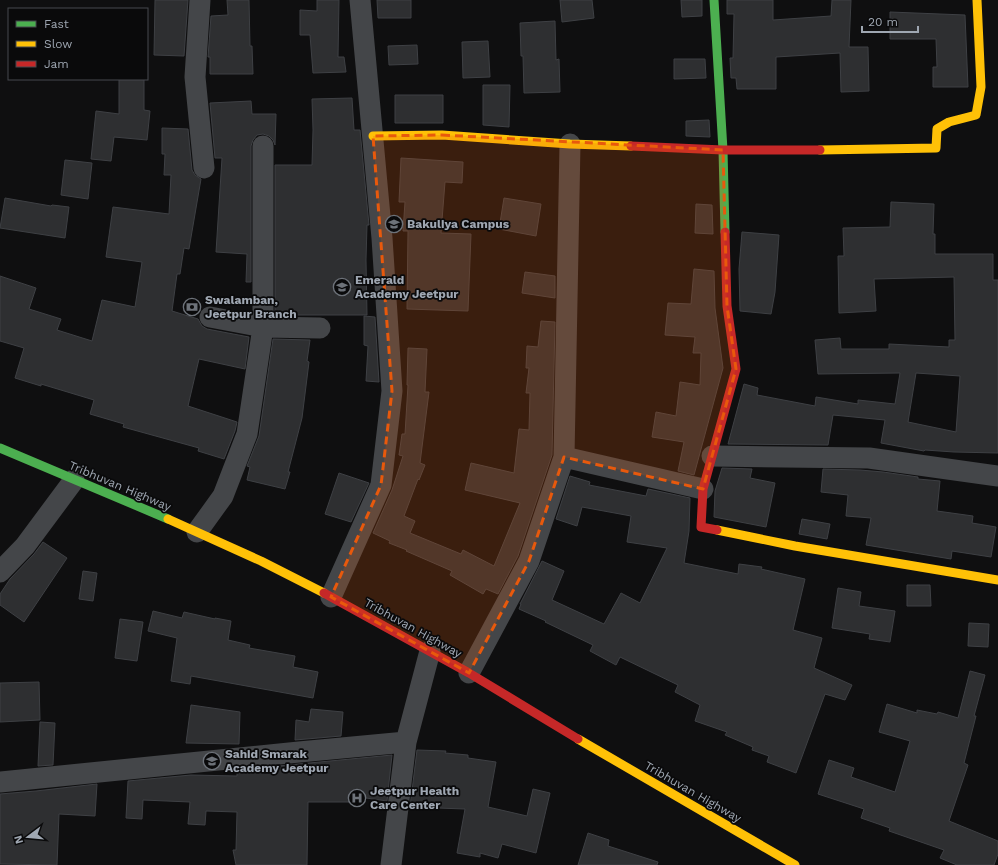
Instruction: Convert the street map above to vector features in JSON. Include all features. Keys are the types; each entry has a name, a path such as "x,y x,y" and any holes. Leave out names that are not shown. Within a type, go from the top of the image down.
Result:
{"main road":[{"path":"714,0 724,150 727,306 736,369 703,489 701,528 795,546 998,580"},
{"path":"373,136 442,135 570,144 724,150 867,150 936,148 937,129 949,122 976,115 981,87 977,0"},
{"name":"Tribhuvan Highway","path":"0,448 125,500 261,561 331,597 469,673 571,735 796,865"}],"street":[{"path":"200,0 195,77 204,168"},
{"path":"331,597 381,484 392,391 382,238 360,0"},
{"path":"469,673 529,561 564,457 570,144"},
{"path":"196,532 223,496 246,434 263,326 263,146"},
{"path":"210,317 263,326 320,328"},
{"path":"712,456 869,458 998,476"},
{"path":"564,457 703,489"},
{"path":"0,572 25,546 74,480"},
{"path":"391,865 406,742 430,651"},
{"path":"0,782 406,742"}],"highlighted area":[{"path":"442,135 723,150 727,306 736,369 703,489 564,457 529,561 469,673 331,597 381,485 392,391 373,136"}],"building":[{"path":"155,0 188,0 184,56 154,55"},
{"path":"227,0 249,0 250,46 252,46 253,74 210,74 210,57 208,57 211,16 228,15"},
{"path":"317,0 339,0 338,57 344,57 346,72 313,73 310,35 300,35 300,10 317,11"},
{"path":"377,0 411,0 411,18 378,18"},
{"path":"560,0 592,0 594,18 562,22"},
{"path":"681,0 702,0 702,16 682,17"},
{"path":"727,0 773,0 773,20 831,16 832,0 851,0 849,47 868,47 869,91 841,92 840,53 776,57 776,89 737,89 736,78 731,78 730,58 733,58 734,14 727,14"},
{"path":"890,12 965,15 968,87 933,87 933,67 937,67 936,39 890,39"},
{"path":"555,21 556,60 559,59 560,92 524,93 520,23"},
{"path":"488,41 490,77 463,78 462,42"},
{"path":"417,45 418,64 389,65 388,46"},
{"path":"674,59 705,59 706,78 674,79"},
{"path":"119,80 144,80 144,110 150,111 147,140 114,137 111,161 91,159 96,111 119,114"},
{"path":"483,85 510,85 509,127 483,125"},
{"path":"395,95 443,95 443,123 395,123"},
{"path":"352,98 354,130 360,130 369,225 367,225 366,260 367,315 275,315 275,165 312,165 312,99"},
{"path":"251,101 252,114 276,114 275,145 269,136 263,134 257,135 251,146 251,282 246,282 247,254 216,252 222,158 215,158 210,103"},
{"path":"709,120 710,137 686,136 686,121"},
{"path":"162,128 188,129 192,170 195,175 201,179 189,249 184,248 180,274 177,274 172,311 198,319 202,326 207,329 249,337 245,369 199,359 188,406 237,422 224,459 198,451 199,448 123,427 124,424 90,414 94,400 15,378 24,348 0,341 0,276 36,288 29,309 61,319 57,330 92,341 102,300 135,307 142,262 106,257 113,207 169,214 171,175 164,175 165,154 162,154"},
{"path":"401,158 463,162 462,183 445,182 441,233 471,234 468,311 407,309 408,231 403,231 405,202 399,202"},
{"path":"65,160 92,163 88,199 61,195"},
{"path":"5,198 51,206 69,207 65,238 0,228"},
{"path":"504,198 541,204 536,236 499,229"},
{"path":"891,202 934,204 933,234 935,234 935,254 993,254 993,280 998,280 998,453 924,451 881,443 885,420 833,415 828,445 728,444 744,384 758,388 757,395 815,406 816,397 858,404 858,400 895,404 900,373 818,374 815,340 840,338 841,349 889,349 889,344 949,347 949,340 955,340 954,277 874,279 876,311 839,313 838,256 844,256 843,228 890,227","holes":["916,373 960,376 956,432 908,422"]},
{"path":"696,204 712,205 713,234 695,233"},
{"path":"742,232 779,235 775,292 771,314 740,311 739,269"},
{"path":"694,269 714,271 715,308 723,368 694,475 678,471 684,442 652,437 656,412 676,416 680,382 700,385 701,353 693,353 695,337 665,335 668,303 691,304"},
{"path":"525,272 555,276 555,298 522,293"},
{"path":"364,316 375,317 379,382 366,381 368,346 364,345"},
{"path":"541,321 555,322 552,455 518,556 498,594 486,589 483,594 450,575 452,571 389,543 390,541 373,533 392,490 403,456 399,455 402,434 405,434 408,385 408,348 427,349 425,392 429,392 420,463 425,465 404,516 415,521 410,533 461,554 463,550 494,566 520,503 465,490 471,463 514,473 519,429 529,430 530,393 526,393 529,368 526,368 527,346 538,347"},
{"path":"273,339 310,340 307,361 309,362 302,418 285,489 247,480 250,467 247,466 259,436"},
{"path":"722,468 752,469 750,478 775,483 766,527 714,517 715,491"},
{"path":"823,469 883,472 918,477 918,479 940,481 937,511 973,516 972,523 996,527 991,557 952,551 951,559 866,545 871,518 846,516 848,495 821,492"},
{"path":"339,473 369,483 351,522 325,514"},
{"path":"570,476 590,482 589,485 646,496 648,489 690,498 689,531 684,563 738,574 739,564 762,567 761,569 805,579 793,630 822,638 814,668 852,685 845,700 825,694 796,773 767,762 769,756 752,750 753,747 725,735 727,732 695,721 700,705 675,692 678,685 620,657 616,665 590,651 593,645 519,609 520,604 542,561 564,571 552,600 604,624 621,593 640,603 667,548 627,542 631,516 582,507 577,526 556,519"},
{"path":"802,519 830,524 827,539 799,534"},
{"path":"43,542 67,558 24,622 0,605 0,594 10,579 34,554"},
{"path":"83,571 97,573 93,601 79,599"},
{"path":"907,585 930,585 931,606 907,606"},
{"path":"838,588 861,592 859,606 895,611 890,642 869,639 870,634 832,628"},
{"path":"153,611 182,618 184,612 231,621 228,640 250,645 249,648 295,656 293,667 318,672 313,698 191,676 190,684 171,681 177,638 148,631"},
{"path":"120,619 143,622 137,661 115,658"},
{"path":"969,623 989,624 988,647 968,646"},
{"path":"970,671 985,675 964,763 968,765 949,821 998,841 998,854 994,865 957,865 940,858 944,850 889,831 890,828 861,818 864,809 818,794 829,760 854,768 851,777 895,792 910,741 879,732 887,704 917,713 917,710 937,714 938,712 958,718"},
{"path":"39,682 40,720 0,722 0,683"},
{"path":"191,705 240,712 239,744 186,743"},
{"path":"311,709 343,712 341,736 295,740 296,720 309,722"},
{"path":"40,722 55,723 53,765 38,766"},
{"path":"417,750 446,751 445,753 468,755 468,758 496,762 488,807 527,816 533,789 550,793 536,853 502,844 498,858 480,853 480,857 457,853 465,809 410,807"},
{"path":"392,755 387,801 352,796 352,802 308,802 307,865 236,865 233,850 236,850 237,812 206,811 205,825 188,824 190,802 143,800 142,819 126,818 128,781 191,775 237,776 237,770"},
{"path":"97,784 95,816 59,814 57,865 0,864 0,794"},
{"path":"588,833 609,840 608,846 658,862 657,865 578,865"}],"traffic: fast":[{"path":"714,0 723,150 725,232"},
{"path":"0,448 168,519"}],"traffic: slow":[{"path":"820,150 936,148 937,129 949,122 976,115 981,87 977,0"},
{"path":"373,136 442,135 570,144 631,146"},
{"path":"168,519 261,561 324,593"},
{"path":"717,530 795,546 998,580"},
{"path":"578,739 795,865"}],"traffic: jam":[{"path":"631,146 723,150 820,150"},
{"path":"717,530 701,527 703,489 736,369 727,306 725,232"},
{"path":"324,593 469,673 578,739"}],"place":[{"name":"Bakuliya Campus","path":"394,224"},
{"name":"Emerald Academy Jeetpur","path":"342,287"},
{"name":"Swalamban, Jeetpur Branch","path":"192,307"},
{"name":"Sahid Smarak Academy Jeetpur","path":"212,761"},
{"name":"Jeetpur Health Care Center","path":"357,798"}]}
